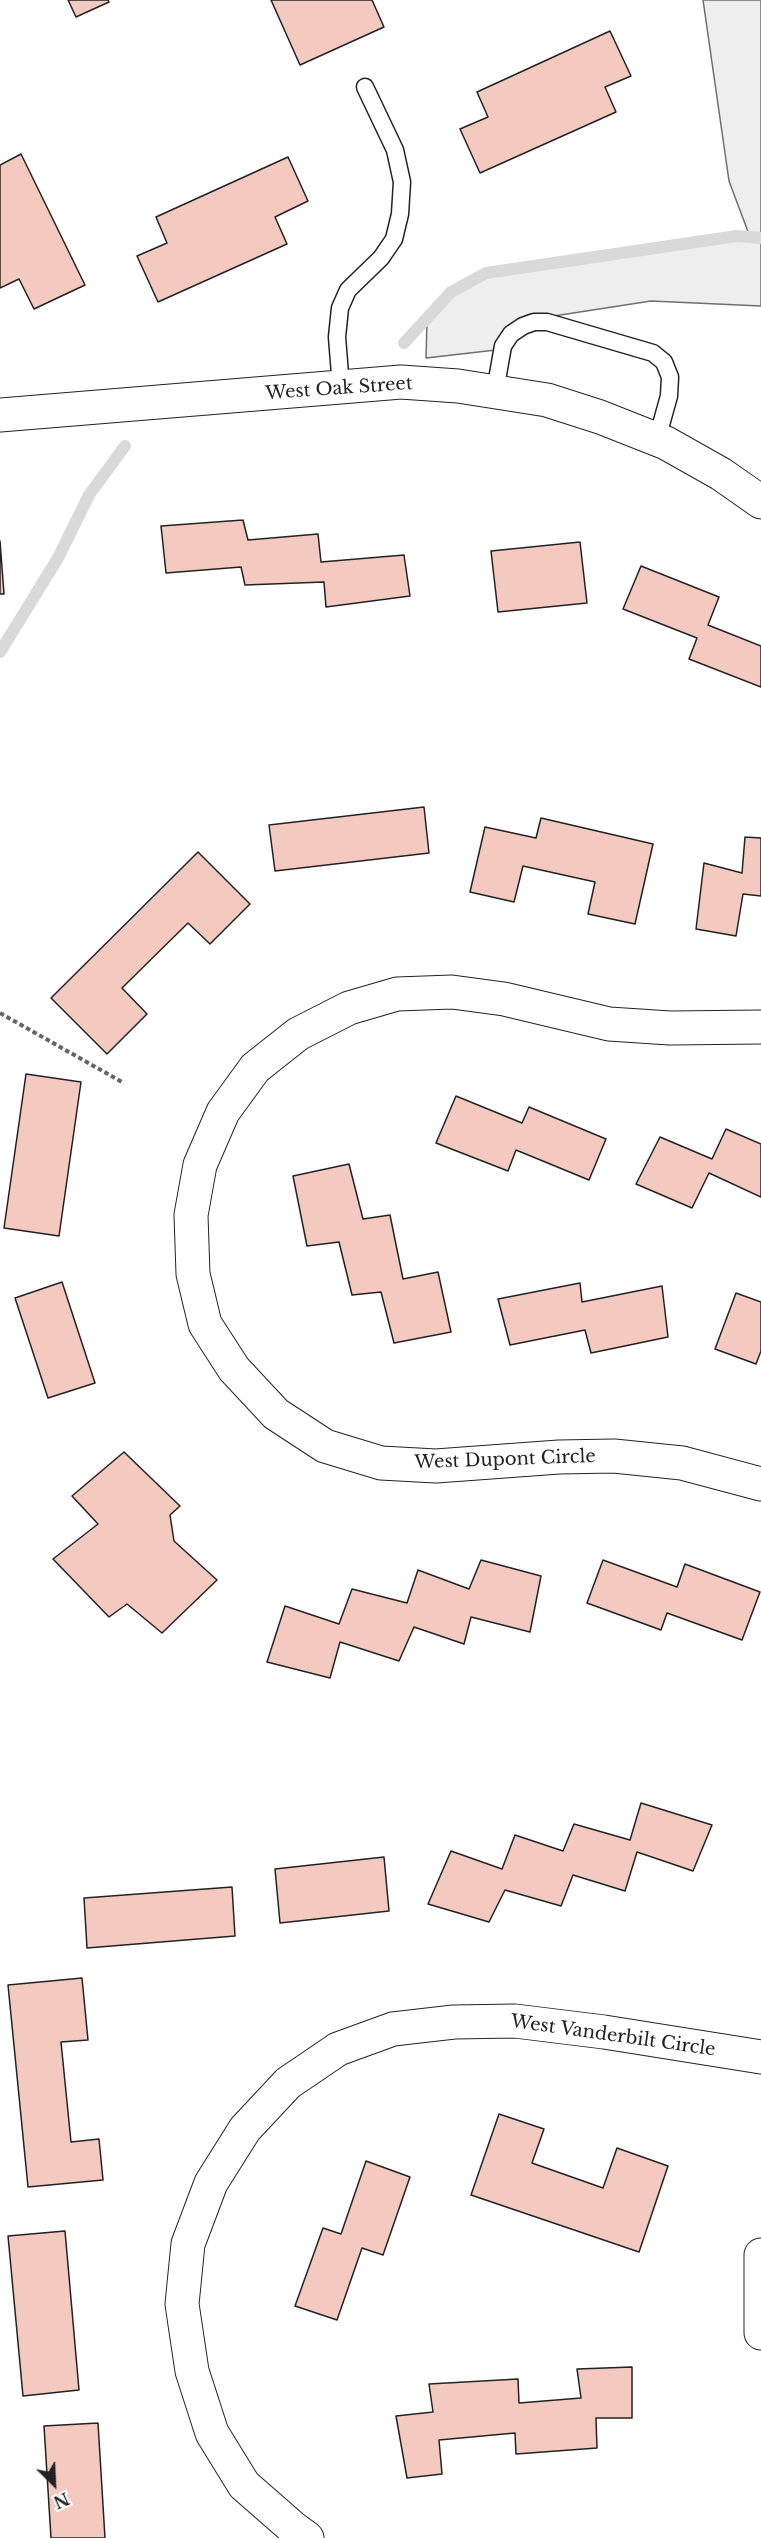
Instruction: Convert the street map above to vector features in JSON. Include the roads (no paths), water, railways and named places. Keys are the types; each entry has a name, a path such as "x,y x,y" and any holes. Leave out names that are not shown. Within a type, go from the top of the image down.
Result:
{"street":[{"name":"West Oak Street","path":"0,415 401,382 495,391 547,400 657,439 721,474 761,502"},
{"name":"West Dupont Circle","path":"761,1026 670,1028 609,1024 504,999 452,992 397,994 349,1008 298,1034 255,1068 223,1112 200,1166 191,1215 193,1274 205,1324 234,1369 276,1414 325,1446 381,1463 436,1466 559,1457 614,1456 682,1463 761,1484"},
{"name":"West Vanderbilt Circle","path":"308,2538 244,2485 212,2433 192,2371 182,2304 188,2244 211,2183 245,2129 288,2083 338,2049 393,2029 454,2022 516,2021 604,2032 761,2057"},
{"path":"761,2255 761,2333"}],"lane":[{"path":"341,387 338,337 340,308 348,291 381,258 394,239 400,214 402,182 395,150 365,87"},
{"path":"495,391 503,346 511,334 534,322 547,322 654,353 664,362 670,376 669,396 657,439"}],"waterway":[{"path":"404,343 451,292 486,273 737,236 761,238"},
{"path":"0,652 58,558 89,495 125,446"}]}
